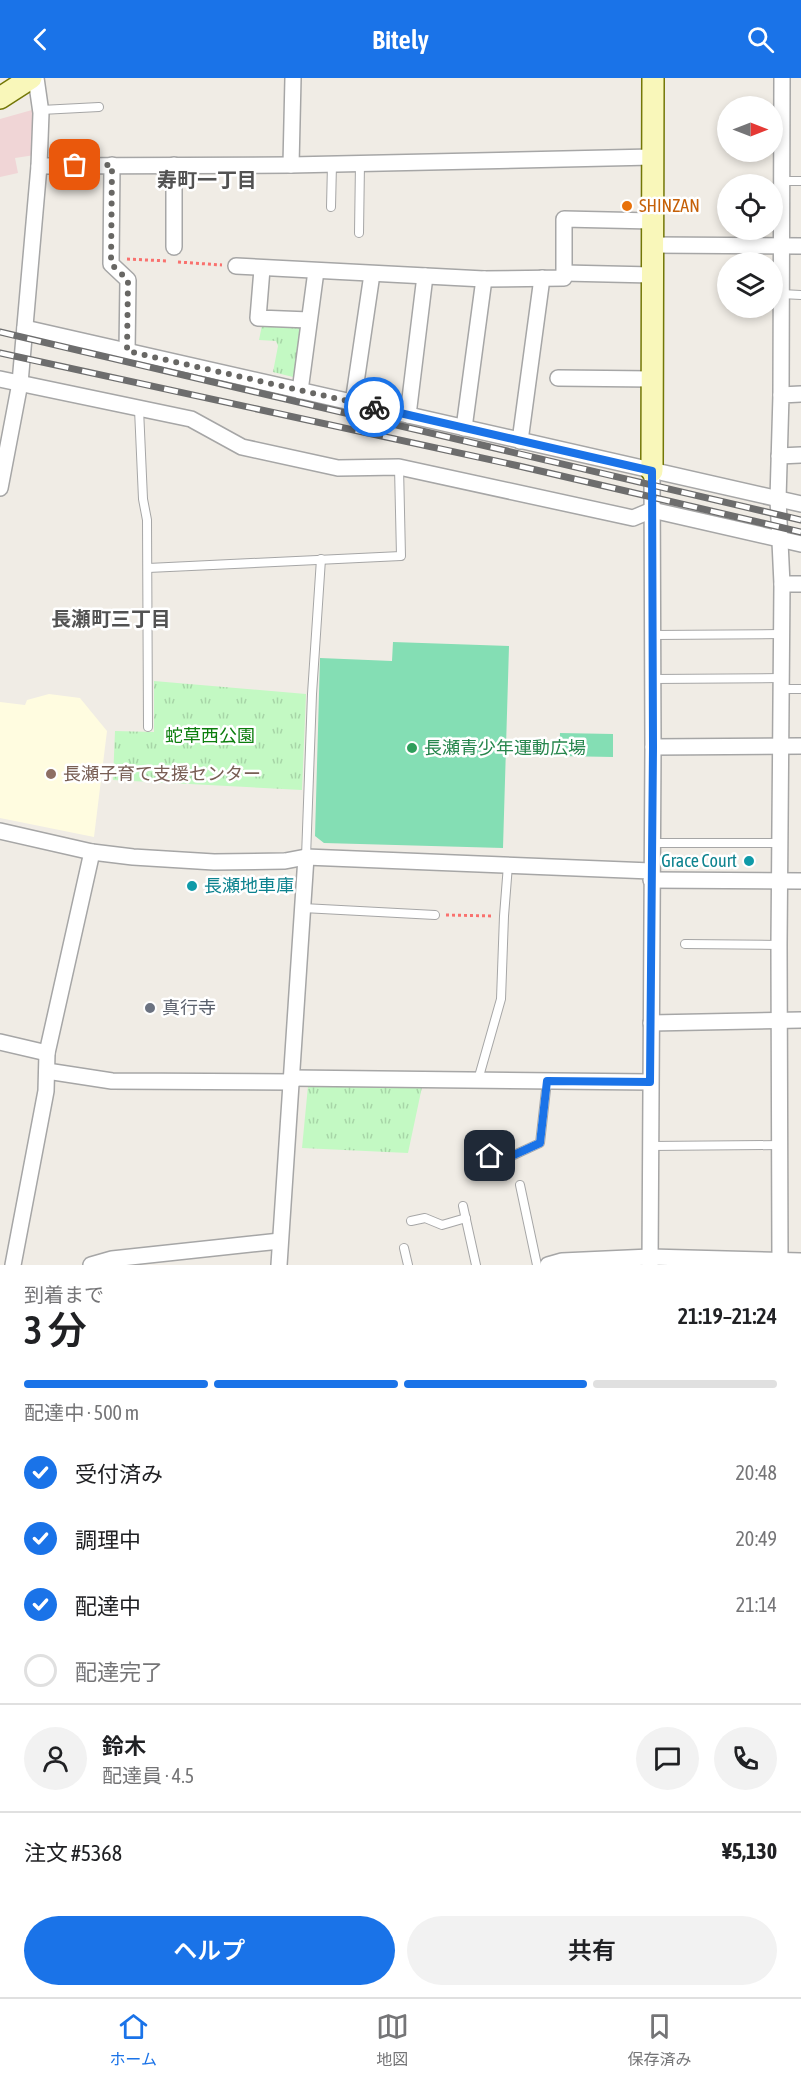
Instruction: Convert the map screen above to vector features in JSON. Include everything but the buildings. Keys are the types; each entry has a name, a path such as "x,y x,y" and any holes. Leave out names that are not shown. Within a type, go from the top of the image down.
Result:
{"street":[{"path":"0,98 31,78"},
{"path":"0,488 20,383 25,328 39,166 40,110 36,78"},
{"path":"291,165 293,78"},
{"path":"650,1261 653,78"},
{"path":"781,174 782,78"},
{"path":"39,166 291,165 652,157"},
{"path":"112,165 111,264 128,280 127,351"},
{"path":"174,165 174,247"},
{"path":"236,266 484,279 564,278 564,219 652,222"},
{"path":"781,240 781,252"},
{"path":"652,245 801,246"},
{"path":"262,268 258,318 309,320"},
{"path":"300,391 316,271"},
{"path":"564,273 652,275"},
{"path":"354,403 372,274"},
{"path":"408,415 425,276"},
{"path":"520,441 542,278"},
{"path":"464,428 484,279"},
{"path":"780,1260 779,945 782,584 778,499 781,318"},
{"path":"25,328 801,504"},
{"path":"558,378 652,379"},
{"path":"0,379 191,419 242,447 338,468 399,467 633,518 652,510 801,544"},
{"path":"781,395 801,394"},
{"path":"780,456 801,455"},
{"path":"782,584 801,584"},
{"path":"653,747 801,746"},
{"path":"0,831 92,852 214,862 285,861 306,857 801,881"},
{"path":"13,1265 46,1091 46,1053 92,852"},
{"path":"279,1265 306,857"},
{"path":"651,1023 801,1020"},
{"path":"0,1042 46,1053"},
{"path":"47,1071 112,1081 650,1082"},
{"path":"92,1265 280,1241"},
{"path":"548,1265 562,1261 801,1261"}],"lane":[{"path":"40,110 99,107"},
{"path":"359,233 360,163"},
{"path":"331,207 332,164"},
{"path":"783,181 801,181"},
{"path":"783,294 801,295"},
{"path":"139,409 143,500 147,520 148,727"},
{"path":"148,568 401,556 399,467"},
{"path":"306,857 312,694 321,560"},
{"path":"653,635 782,634"},
{"path":"653,679 782,684 801,689"},
{"path":"652,843 780,843"},
{"path":"477,1080 501,999 508,865"},
{"path":"303,908 435,915"},
{"path":"685,944 779,945"},
{"path":"476,1152 503,1160 540,1143 547,1081"},
{"path":"650,1146 780,1144"},
{"path":"520,1185 537,1265"},
{"path":"463,1206 476,1265"},
{"path":"411,1221 425,1218 442,1225 466,1218"},
{"path":"404,1248 408,1265"}],"path":[{"path":"435,915 504,916"}],"shaded area":[{"path":"32,110 35,155 15,158 18,173 0,177 0,119"},
{"name":"長瀬子育て支援センター","path":"49,694 80,698 107,731 94,837 0,818 0,702 25,705 27,700"}],"green space":[{"path":"262,325 300,328 303,333 297,378 273,372 278,346 276,341 259,340"},
{"name":"長瀬青少年運動広場","path":"393,642 509,646 503,848 324,843 315,836 320,658 392,661"},
{"name":"蛇草西公園","path":"154,681 306,694 302,790 113,780 115,731 154,732"},
{"path":"560,733 613,734 613,757 559,756"},
{"path":"308,1086 422,1087 408,1153 302,1148"}],"railway":[{"path":"0,332 801,520"},
{"path":"0,353 519,466 801,532"}],"way so far":[{"path":"75,165 112,165 111,264 128,280 127,351 374,407"}],"place":[{"name":"SHINZAN","path":"627,206"},
{"name":"長瀬青少年運動広場","path":"412,748"},
{"name":"長瀬子育て支援センター","path":"51,774"},
{"name":"Grace Court","path":"749,861"},
{"name":"長瀬地車庫","path":"192,886"},
{"name":"真行寺","path":"150,1008"}],"district":[{"name":"寿町一丁目","path":"207,180"},
{"name":"長瀬町三丁目","path":"111,619"}],"route":[{"path":"374,407 652,471 653,747 650,1082 547,1081 540,1143 503,1160 490,1156"}]}
